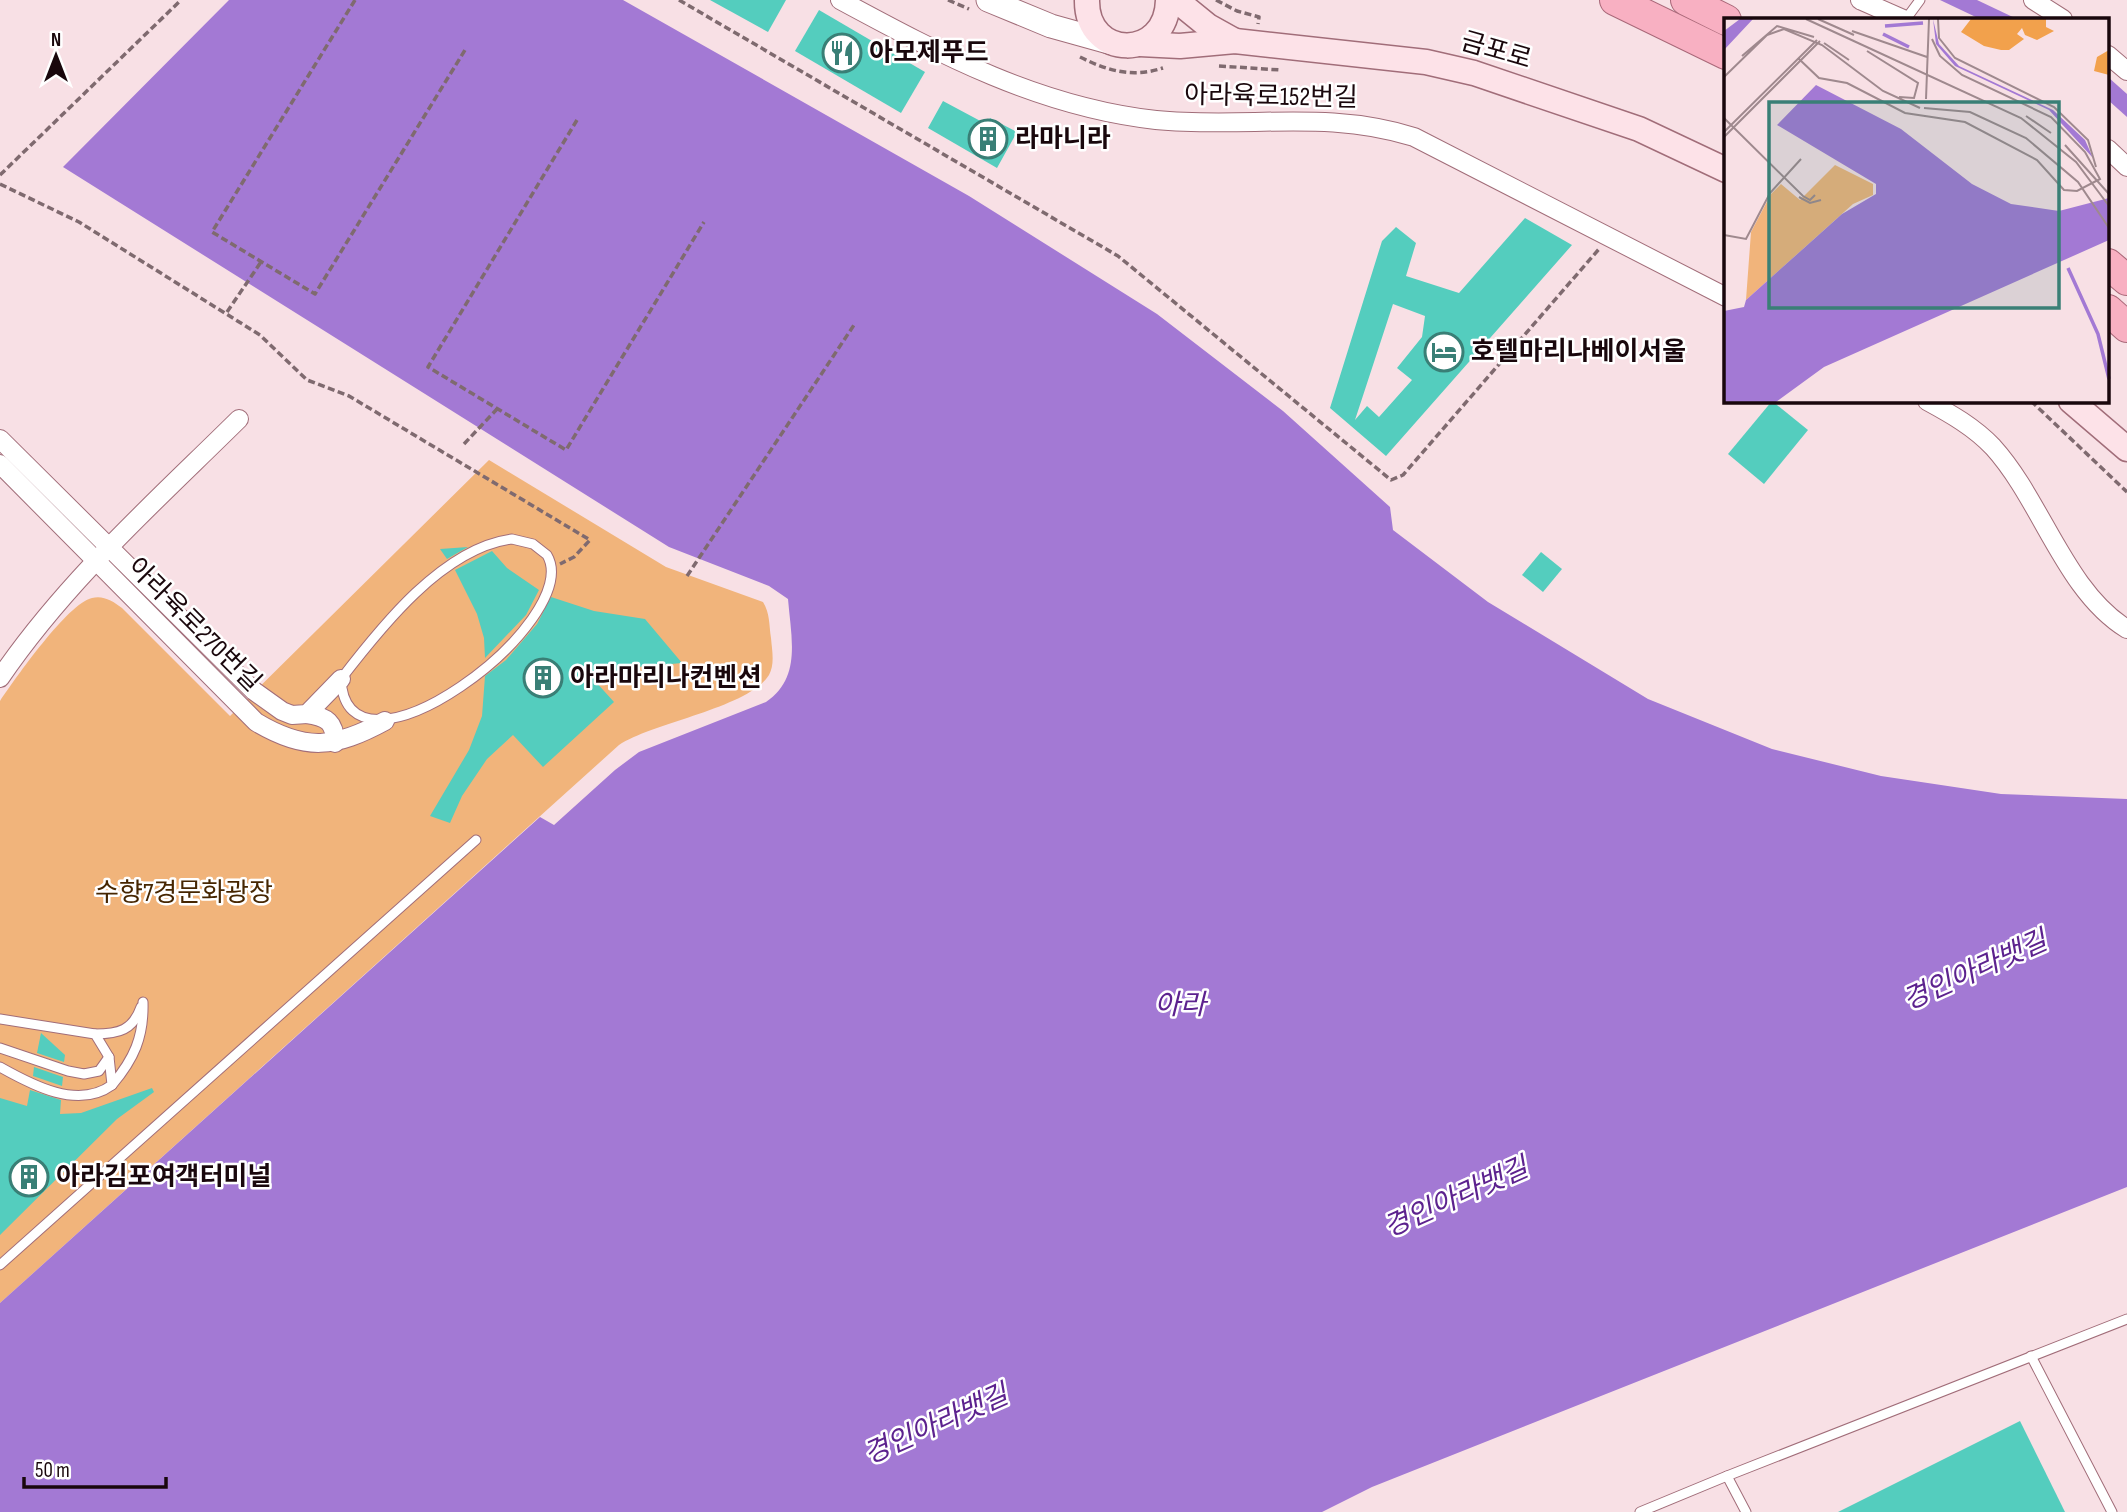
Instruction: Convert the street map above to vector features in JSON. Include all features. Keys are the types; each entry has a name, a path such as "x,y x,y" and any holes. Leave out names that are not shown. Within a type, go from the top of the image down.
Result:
{"highway":[{"path":"1615,0 1724,53"},
{"path":"1686,0 1724,19"},
{"path":"2110,266 2127,280"},
{"path":"2110,312 2127,327"}],"main road":[{"path":"1087,0 1092,25 1100,36 1112,43 1180,46 1235,41"},
{"path":"1140,44 1161,27 1167,15 1168,0"},
{"path":"1176,0 1208,26 1235,41"},
{"name":"금포로","path":"1235,41 1426,62 1474,74 1639,130 1724,169"},
{"path":"2072,402 2127,449"}],"street":[{"name":"아라육로152번길","path":"840,0 949,59 998,81 1092,110 1198,123 1332,120 1401,133 1439,147 1724,296"},
{"path":"988,0 1021,15 1112,43"},
{"path":"1860,0 1911,12"},
{"path":"2033,0 2061,18"},
{"path":"2110,57 2127,71"},
{"path":"2110,151 2127,167"},
{"path":"1929,402 1967,424 1994,448 2094,601 2127,629"},
{"path":"0,678 30,636 95,562 239,419"},
{"name":"아라육로270번길","path":"0,439 211,652 269,703 292,715 307,713"},
{"name":"아라육로270번길","path":"0,464 256,722 286,738 317,744 352,739 385,721"},
{"path":"335,743 334,727 329,720 307,713 341,678"},
{"path":"256,722 269,703"}],"lane":[{"path":"499,541 522,541 547,555 551,566 545,599 507,648 450,693 414,712 385,721 360,717 348,708 343,699 341,678 407,601 475,551 499,541"},
{"path":"0,1265 476,840"},
{"path":"0,1067 46,1088 79,1097 102,1092 112,1085 138,1048 144,1022 143,1002 134,1023 112,1034 95,1034 1,1020"},
{"path":"95,1034 109,1057 112,1085"},
{"path":"0,1048 84,1074 99,1071 109,1057"},
{"path":"1640,1512 2127,1319"},
{"path":"2031,1356 2112,1512"},
{"path":"1727,1476 1746,1512"}],"path":[{"path":"0,175 181,0"},
{"path":"355,0 212,232 315,294 465,50"},
{"path":"679,0 1118,256 1391,480 1404,475 1610,237"},
{"path":"1216,0 1237,12 1259,18"},
{"path":"1248,67 1288,70"},
{"path":"577,120 428,367 566,450 704,222"},
{"path":"0,184 79,222 227,313 260,335 307,380 349,396 590,540 574,557 551,566"},
{"path":"227,313 261,262"},
{"path":"687,576 854,325"},
{"path":"2032,402 2127,492"},
{"path":"464,444 497,408"}],"green space":[{"name":"수향7경문화광장","path":"489,460 666,567 763,602 768,615 772,652 769,675 758,687 742,697 654,729 619,745 0,1303 0,701 56,627 82,603 100,597 122,608 230,716"}],"water":[{"name":"아라","path":"229,0 623,0 969,196 1157,314 1283,411 1390,507 1393,530 1488,602 1648,699 1772,749 1881,776 2001,794 2127,799 2127,1187 1372,1487 1322,1512 0,1512 0,1303 540,817 554,825 639,752 766,702 785,681 792,656 788,599 769,586 669,547 63,167"},
{"path":"1940,0 1977,0 2015,18 1978,18"},
{"path":"2110,79 2127,94 2127,117 2110,102"}],"building":[{"path":"710,0 786,0 768,32"},
{"path":"819,10 925,72 901,113 795,51"},
{"name":"라마니라","path":"943,101 986,124 990,118 1017,132 997,168 928,128"},
{"name":"호텔마리나베이서울","path":"1525,218 1572,245 1386,456 1330,408 1382,241 1396,227 1416,243 1406,276 1459,293","holes":["1393,304 1425,316 1422,337 1397,368 1412,380 1379,417 1367,406 1355,420"]},
{"path":"1771,402 1808,430 1764,484 1728,454"},
{"path":"468,547 447,559 440,549"},
{"path":"492,551 507,568 539,590 526,615 485,658 484,638 477,614 455,570"},
{"path":"1541,552 1562,569 1543,592 1522,575"},
{"name":"아라마리나컨벤션","path":"551,597 594,611 645,619 682,663 627,668 595,681 614,702 543,767 513,735 487,759 462,796 450,823 430,816 469,750 482,716 485,676 506,660 537,624"},
{"path":"41,1033 65,1055 64,1062 37,1053"},
{"path":"34,1067 63,1077 62,1086 33,1076"},
{"name":"아라김포여객터미널","path":"152,1088 154,1092 117,1119 0,1235 0,1098 27,1106 30,1090 61,1100 60,1114 81,1113"},
{"path":"2020,1421 2065,1512 1838,1512"}],"place":[{"name":"아모제푸드","path":"842,53"},
{"name":"라마니라","path":"988,139"},
{"name":"호텔마리나베이서울","path":"1444,352"},
{"name":"아라마리나컨벤션","path":"543,678"},
{"name":"아라김포여객터미널","path":"29,1177"}],"water label":[{"name":"경인아라뱃길","path":"1975,971"},
{"name":"경인아라뱃길","path":"1456,1198"},
{"name":"경인아라뱃길","path":"936,1425"}]}
